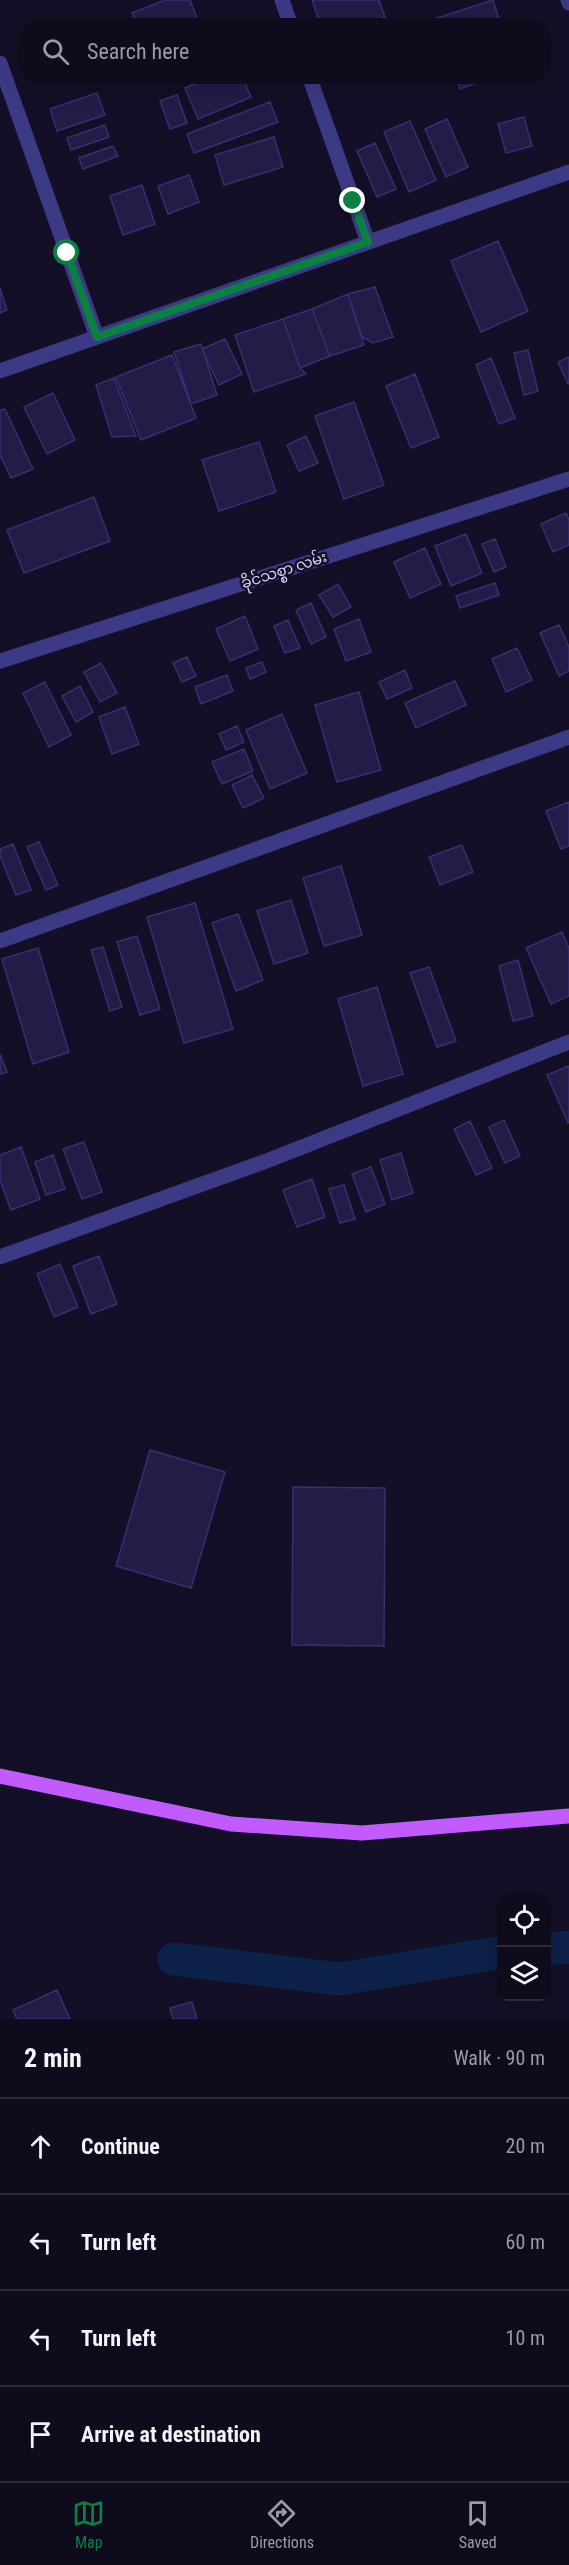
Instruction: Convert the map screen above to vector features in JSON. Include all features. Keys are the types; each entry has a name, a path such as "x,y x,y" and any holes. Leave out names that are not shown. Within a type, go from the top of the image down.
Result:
{"main road":[{"path":"0,1776 243,1825 362,1833 569,1816"}],"street":[{"path":"282,0 288,18"},
{"path":"0,63 97,337"},
{"path":"312,84 368,242"},
{"path":"0,371 569,172"},
{"name":"ခိုင်သစ္စာ လမ်း","path":"0,661 569,479"},
{"path":"0,941 569,737"},
{"path":"0,1257 269,1160 569,1042"}],"building":[{"path":"165,0 190,0 197,18 134,18 132,13"},
{"path":"312,0 379,0 385,17 382,18 318,18"},
{"path":"493,0 499,18 437,18"},
{"path":"194,84 245,84 251,97 198,119 185,88"},
{"path":"458,84 473,84 460,89"},
{"path":"97,93 105,115 57,131 50,109"},
{"path":"177,95 187,123 170,129 160,101"},
{"path":"270,102 278,122 194,153 187,134"},
{"path":"524,117 532,146 506,153 498,124"},
{"path":"447,119 468,167 446,177 425,129"},
{"path":"410,121 436,180 409,192 384,132"},
{"path":"105,125 109,137 71,150 67,138"},
{"path":"274,137 283,167 224,185 215,155"},
{"path":"375,143 396,189 377,197 357,151"},
{"path":"113,146 118,156 83,169 79,158"},
{"path":"189,175 199,202 168,214 158,186"},
{"path":"142,185 155,224 123,235 110,196"},
{"path":"498,241 528,311 481,332 451,261"},
{"path":"375,287 393,337 373,343 362,337 348,294"},
{"path":"0,288 7,310 0,313"},
{"path":"348,294 364,345 330,356 312,309"},
{"path":"312,309 330,356 300,368 283,319"},
{"path":"283,319 300,368 306,374 254,392 235,335"},
{"path":"225,339 242,374 219,385 202,349"},
{"path":"201,344 217,395 191,404 174,352"},
{"path":"528,350 538,391 524,395 514,353"},
{"path":"172,355 196,418 141,440 116,377"},
{"path":"569,357 569,383 568,384 558,362"},
{"path":"491,358 515,418 499,424 476,365"},
{"path":"415,374 439,437 411,448 386,386"},
{"path":"114,378 136,436 112,437 96,385"},
{"path":"53,393 75,440 47,454 24,407"},
{"path":"354,402 384,485 344,499 315,416"},
{"path":"5,409 33,469 11,478 0,455 0,410"},
{"path":"306,436 318,463 299,471 287,445"},
{"path":"259,442 276,492 219,511 202,460"},
{"path":"94,497 110,541 24,573 7,530"},
{"path":"566,513 569,520 569,545 553,552 541,524"},
{"path":"466,534 482,573 451,586 435,546"},
{"path":"495,539 506,567 494,572 482,544"},
{"path":"425,548 441,584 410,598 394,562"},
{"path":"495,583 499,595 460,608 456,596"},
{"path":"338,584 351,607 333,617 319,595"},
{"path":"311,603 326,637 311,644 296,610"},
{"path":"245,616 258,649 230,661 216,629"},
{"path":"359,619 371,652 346,661 334,629"},
{"path":"288,620 300,648 285,653 274,626"},
{"path":"559,625 569,647 569,671 559,676 540,633"},
{"path":"517,648 532,680 506,692 492,659"},
{"path":"187,657 196,676 182,682 173,663"},
{"path":"262,662 266,672 250,679 246,668"},
{"path":"101,663 117,693 100,702 84,672"},
{"path":"405,670 412,688 387,699 379,682"},
{"path":"227,675 233,691 201,704 195,687"},
{"path":"455,681 466,705 416,728 405,703"},
{"path":"45,682 71,735 49,747 23,693"},
{"path":"80,686 93,712 76,722 62,696"},
{"path":"359,692 381,770 337,782 315,705"},
{"path":"125,707 139,744 112,754 99,717"},
{"path":"282,714 307,773 270,789 246,730"},
{"path":"237,726 244,742 226,750 219,734"},
{"path":"244,749 253,771 222,784 212,762"},
{"path":"252,775 264,798 243,808 232,785"},
{"path":"569,802 569,846 561,849 546,811"},
{"path":"39,842 58,885 46,890 27,847"},
{"path":"13,844 31,890 16,895 0,856 0,849"},
{"path":"462,845 473,872 440,885 429,857"},
{"path":"341,866 362,935 324,946 303,878"},
{"path":"291,900 308,953 274,964 257,911"},
{"path":"195,903 233,1029 184,1043 147,917"},
{"path":"238,914 263,980 236,991 212,923"},
{"path":"562,932 569,948 569,996 551,1004 526,948"},
{"path":"137,936 160,1009 140,1015 117,942"},
{"path":"103,947 122,1007 110,1011 91,950"},
{"path":"38,948 69,1052 33,1064 2,959"},
{"path":"518,960 533,1016 513,1021 499,966"},
{"path":"429,967 456,1041 437,1047 410,973"},
{"path":"377,987 403,1074 363,1086 338,999"},
{"path":"0,1054 7,1072 0,1074"},
{"path":"569,1066 569,1122 568,1123 547,1075"},
{"path":"504,1120 520,1156 505,1163 489,1127"},
{"path":"470,1121 492,1168 476,1175 454,1129"},
{"path":"84,1142 102,1192 82,1199 63,1149"},
{"path":"21,1147 40,1199 11,1210 0,1180 0,1155"},
{"path":"401,1153 413,1193 392,1200 380,1160"},
{"path":"53,1155 65,1189 46,1195 35,1162"},
{"path":"371,1167 385,1204 366,1212 352,1174"},
{"path":"312,1179 325,1217 297,1227 283,1190"},
{"path":"344,1185 355,1219 340,1223 329,1189"},
{"path":"99,1256 117,1304 91,1314 73,1266"},
{"path":"60,1264 78,1307 54,1317 37,1274"},
{"path":"150,1450 225,1472 191,1588 116,1566"},
{"path":"293,1487 385,1488 384,1646 292,1645"},
{"path":"57,1990 70,2019 17,2019 13,2010"},
{"path":"192,2002 197,2019 173,2019 170,2008"}],"waterway":[{"path":"551,1949 569,1947"},
{"path":"174,1959 339,1979 497,1953"}],"route":[{"path":"67,253 97,337 368,242 353,201"}]}
